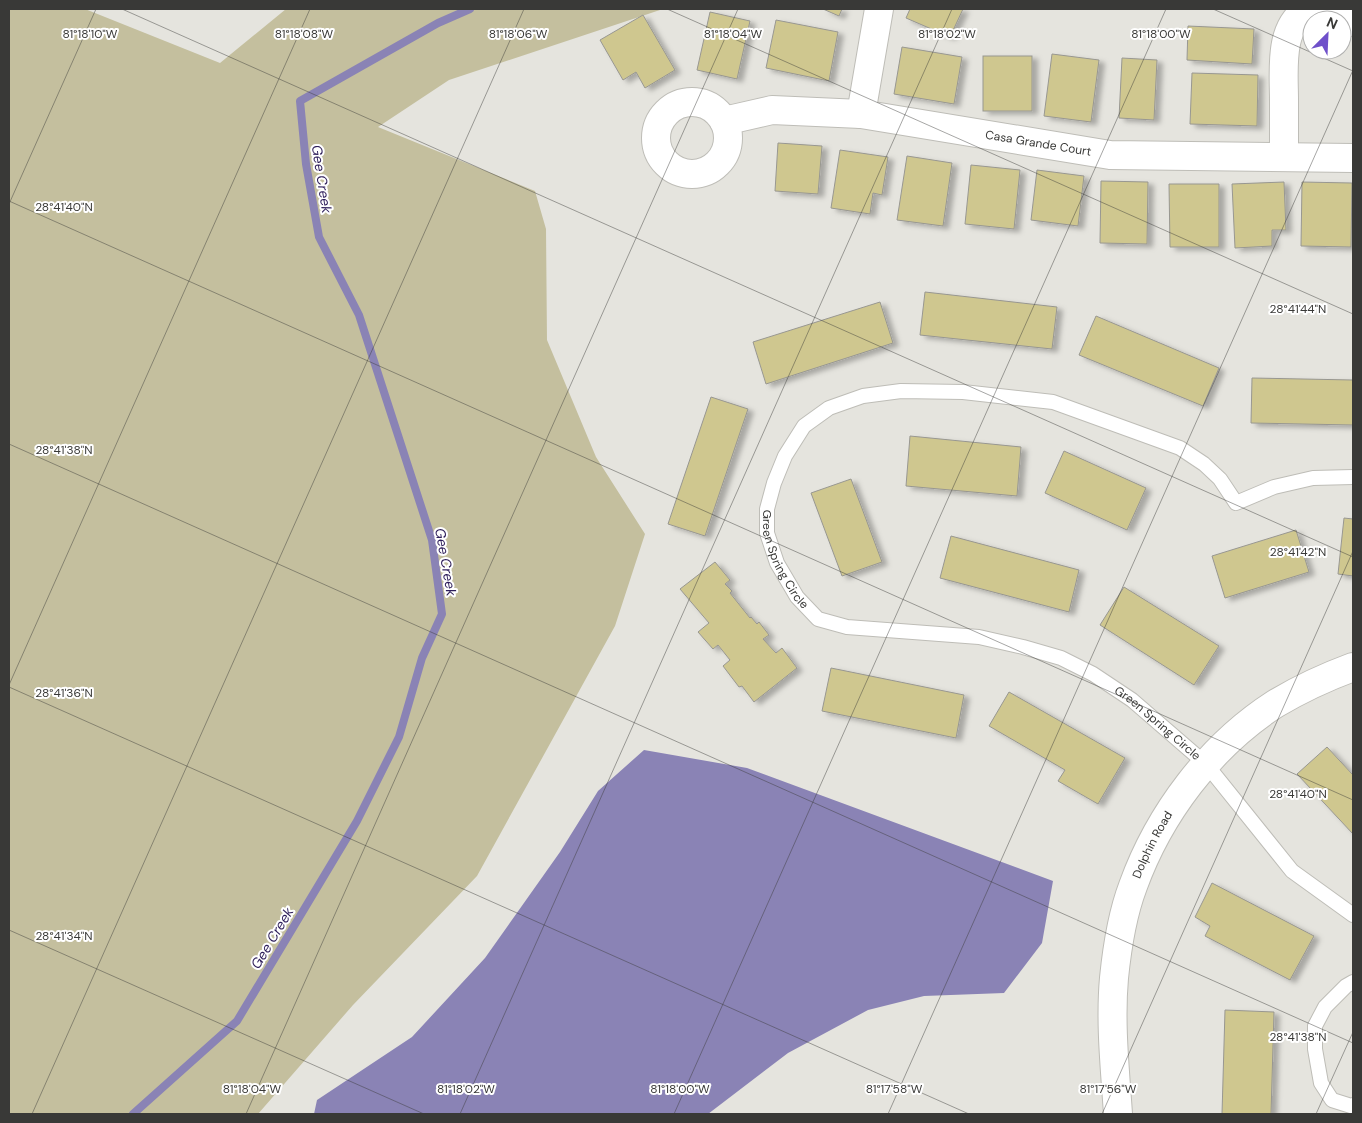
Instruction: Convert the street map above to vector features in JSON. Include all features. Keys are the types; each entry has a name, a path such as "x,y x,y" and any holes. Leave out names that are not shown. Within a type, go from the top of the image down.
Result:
{"street":[{"path":"861,114 878,9"},
{"path":"1284,157 1284,57 1288,36 1297,18 1310,9"},
{"path":"1336,9 1345,13 1353,22"},
{"name":"Casa Grande Court","path":"724,121 772,110 861,114 1110,155 1353,158"},
{"name":"Dolphin Road","path":"1118,1114 1113,1024 1114,988 1123,924 1132,886 1151,846 1172,807 1206,764 1241,730 1275,705 1320,680 1353,667"}],"lane":[{"name":"Green Spring Circle","path":"1353,477 1313,478 1274,487 1236,503 1220,479 1204,464 1180,448 1053,402 963,392 902,391 863,396 829,408 804,426 785,456 774,483 767,508 767,533 777,563 797,597 818,619 847,627 978,637 1061,658 1093,674 1132,700 1206,764 1292,871 1353,915"},
{"path":"1353,982 1346,986 1325,1007 1315,1026 1321,1084 1332,1100 1350,1106 1353,1105"}],"shaded area":[{"path":"9,9 85,9 220,63 286,9 663,9 449,80 378,127 535,191 546,229 547,340 596,457 645,534 615,626 477,876 353,1005 258,1114 9,1114"},
{"path":"644,750 747,768 1053,881 1042,943 1004,993 924,996 868,1010 788,1053 708,1114 314,1114 317,1100 412,1037 485,958 560,852 598,791"}],"building":[{"path":"823,9 842,9 839,16"},
{"path":"910,9 963,9 950,37 906,18"},
{"path":"710,12 750,21 737,79 697,70"},
{"path":"643,15 675,70 645,88 636,72 623,80 600,40"},
{"path":"776,20 838,32 829,81 766,68"},
{"path":"1188,26 1254,29 1252,64 1187,60"},
{"path":"902,47 962,57 954,104 894,94"},
{"path":"1052,54 1099,60 1091,122 1044,116"},
{"path":"983,56 1032,56 1032,111 983,111"},
{"path":"1122,58 1157,60 1154,120 1119,118"},
{"path":"1192,73 1258,75 1257,126 1190,124"},
{"path":"778,143 822,146 818,194 775,191"},
{"path":"840,150 888,157 882,195 873,193 870,214 831,208"},
{"path":"907,156 952,163 943,226 897,220"},
{"path":"971,165 1020,170 1014,229 965,224"},
{"path":"1037,170 1084,176 1078,226 1031,220"},
{"path":"1101,181 1148,182 1147,244 1100,243"},
{"path":"1284,182 1286,230 1272,230 1272,246 1235,248 1232,184"},
{"path":"1302,182 1352,183 1351,247 1301,246"},
{"path":"1169,184 1219,184 1219,247 1170,247"},
{"path":"925,292 1057,307 1052,349 920,335"},
{"path":"880,302 893,343 766,384 753,342"},
{"path":"1096,316 1219,368 1203,406 1079,355"},
{"path":"1252,378 1353,380 1353,425 1251,423"},
{"path":"711,397 748,409 705,536 668,524"},
{"path":"910,436 1021,447 1017,496 906,486"},
{"path":"1064,451 1146,488 1127,530 1045,493"},
{"path":"851,479 882,562 842,576 811,493"},
{"path":"1344,518 1353,519 1353,576 1338,574"},
{"path":"1296,530 1309,572 1225,598 1212,556"},
{"path":"951,536 1079,570 1069,612 940,578"},
{"path":"715,562 730,580 725,584 732,591 730,593 750,618 757,624 759,622 769,635 763,639 776,653 782,648 797,668 754,702 742,686 739,687 723,666 730,660 718,645 713,649 698,632 709,623 680,589"},
{"path":"1124,587 1219,646 1194,685 1100,625"},
{"path":"831,668 964,695 956,738 822,711"},
{"path":"1009,692 1125,758 1098,804 1058,781 1065,770 989,726"},
{"path":"1327,747 1353,775 1353,834 1297,774"},
{"path":"1212,883 1314,936 1290,980 1205,936 1210,926 1195,917"},
{"path":"1225,1010 1274,1012 1271,1114 1222,1114"}],"waterway":[{"name":"Gee Creek","path":"133,1114 237,1021 357,821 399,737 422,658 442,614 432,540 359,315 319,237 306,164 300,101 438,23 470,9"}]}
